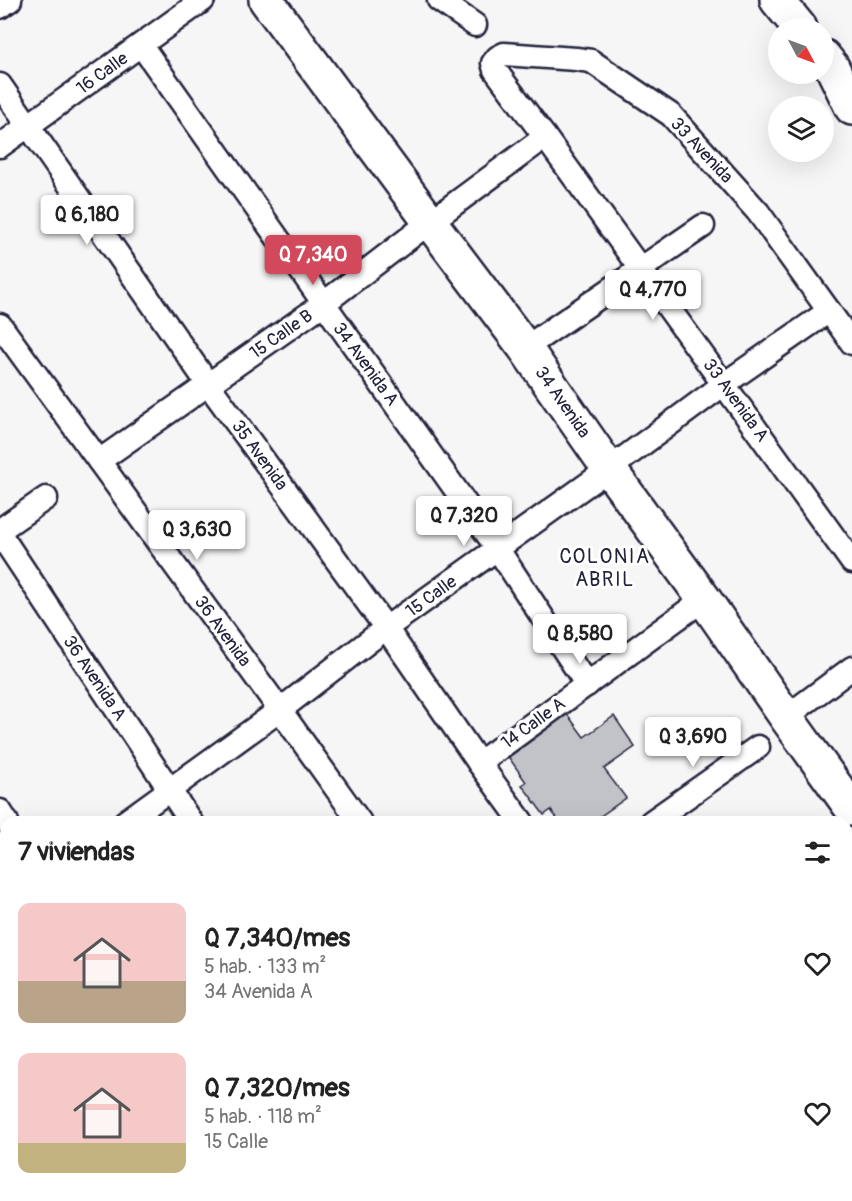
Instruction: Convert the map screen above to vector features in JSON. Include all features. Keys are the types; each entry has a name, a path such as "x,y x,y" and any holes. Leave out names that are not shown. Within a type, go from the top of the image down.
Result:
{"street":[{"path":"0,7 10,0"},
{"name":"16 Calle","path":"0,146 203,0"},
{"name":"34 Avenida","path":"267,0 525,348 852,809"},
{"path":"439,0 475,25"},
{"path":"777,0 792,18"},
{"name":"34 Avenida A","path":"141,45 497,548 586,685"},
{"name":"33 Avenida","path":"493,63 504,54 591,62 666,110 759,212 852,344"},
{"name":"33 Avenida A","path":"493,63 495,70 852,562"},
{"path":"834,71 852,108"},
{"name":"35 Avenida","path":"0,85 208,384 386,628 518,816"},
{"name":"15 Calle B","path":"99,461 323,304 545,136"},
{"path":"525,348 703,226"},
{"name":"15 Calle","path":"134,816 280,710 386,628 829,311"},
{"name":"36 Avenida","path":"0,325 356,816"},
{"path":"0,532 46,498"},
{"name":"36 Avenida A","path":"0,532 187,816"},
{"name":"14 Calle A","path":"479,763 704,599"},
{"path":"786,717 852,668"},
{"path":"677,815 758,747"}],"building":[{"path":"564,710 584,737 614,716 635,747 604,769 626,798 600,816 555,816 551,810 544,815 522,785 526,782 505,752"}],"district":[{"name":"COLONIA ABRIL","path":"605,568"}]}
